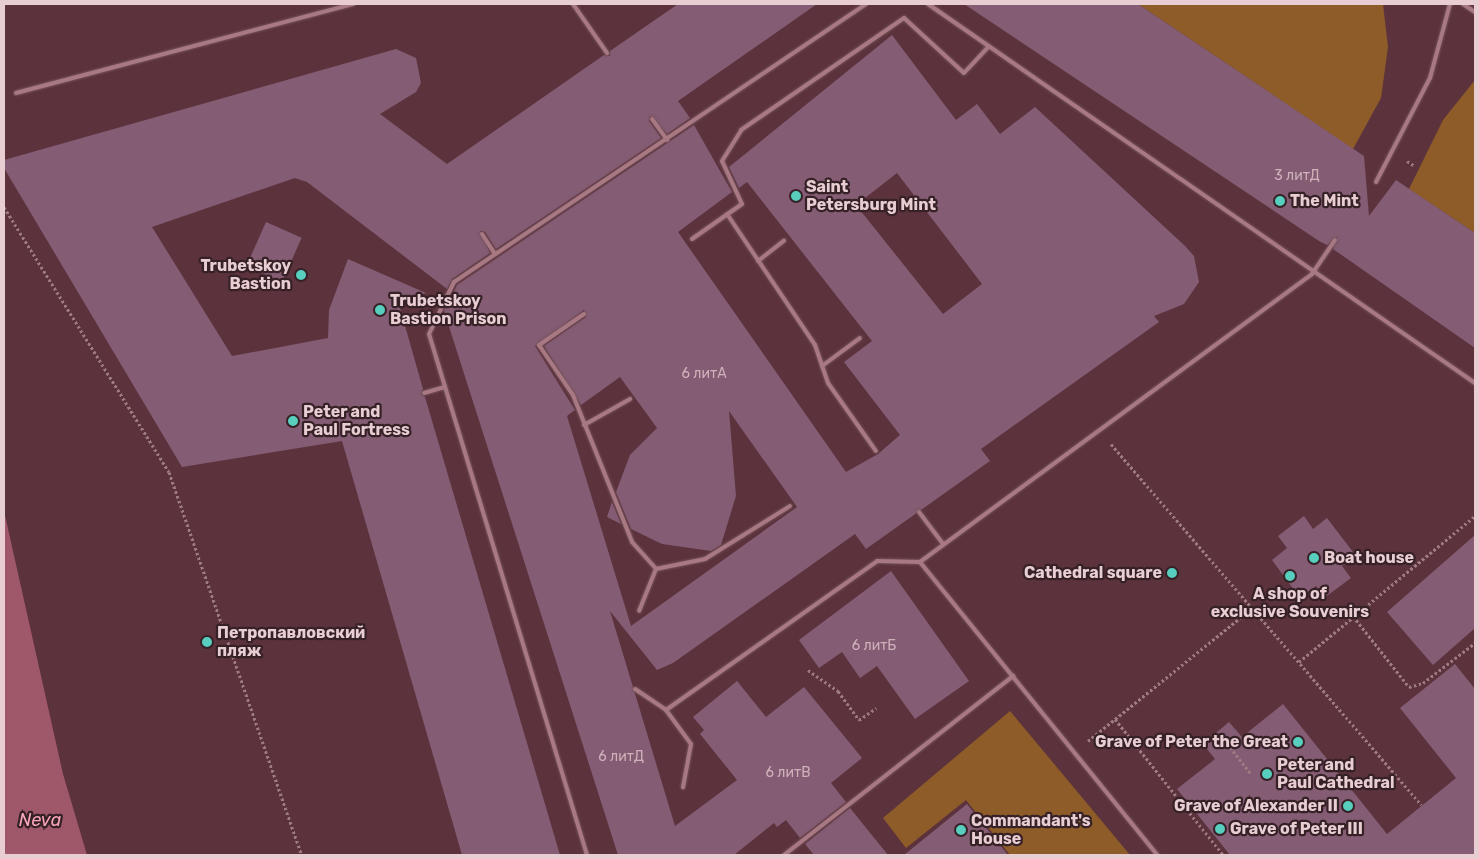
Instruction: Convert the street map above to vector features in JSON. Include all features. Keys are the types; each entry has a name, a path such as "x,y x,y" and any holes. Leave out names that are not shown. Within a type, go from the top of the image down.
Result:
{"lane":[{"path":"16,93 354,4"},
{"path":"573,4 606,53"},
{"path":"587,855 429,334 454,282 668,140 866,4"},
{"path":"928,4 1312,274 1475,383"},
{"path":"1376,182 1430,78 1450,4"},
{"path":"1463,4 1475,12"},
{"path":"692,239 742,204 722,161 741,130 904,18 964,73 988,48"},
{"path":"652,119 668,140"},
{"path":"727,214 815,344 828,383 876,451"},
{"path":"482,234 495,254"},
{"path":"666,710 877,560 920,562 1098,428 1312,274 1335,240"},
{"path":"758,261 784,241"},
{"path":"584,314 540,346 573,395 597,463 610,481 632,542 656,569"},
{"path":"822,366 860,338"},
{"path":"424,393 445,387"},
{"path":"584,425 630,399"},
{"path":"656,569 705,559 790,506"},
{"path":"918,512 943,544"},
{"path":"920,562 1157,855"},
{"path":"639,611 656,569"},
{"path":"784,855 1013,676"},
{"path":"635,689 666,710 691,744 683,788"}],"path":[{"path":"4,207 169,472 302,855"},
{"path":"1098,428 1422,805"},
{"path":"1299,662 1475,516"},
{"path":"1074,752 1252,608"},
{"path":"1353,616 1409,687 1423,683 1475,643"},
{"path":"808,670 838,690 859,720 876,708"},
{"path":"1115,719 1222,855"},
{"path":"1230,747 1251,774"}],"shaded area":[{"path":"1138,4 1383,4 1388,47 1381,98 1353,149"},
{"path":"1475,80 1475,233 1409,189 1443,120"},
{"path":"1010,711 1130,855 1010,855 966,800 906,848 883,818"}],"water":[{"name":"Neva","path":"4,511 63,774 87,855 4,855"}],"building":[{"name":"Peter and Paul Fortress","path":"678,4 817,4 678,101 690,118 667,134 650,116 649,121 661,138 496,249 485,232 480,231 490,253 452,279 447,289 307,182 295,178 152,227 232,356 328,338 329,310 348,259 426,293 398,301 423,389 421,394 425,397 560,855 462,855 342,441 182,467 4,168 4,160 396,49 416,58 421,83 416,92 380,114 447,164 604,55 610,56 610,51"},
{"path":"964,4 1138,4 1364,156 1369,216 1396,180 1475,233 1475,348 1333,249 1337,237 1327,245 1319,241"},
{"path":"892,35 956,120 977,104 1000,134 1035,107 1184,245 1194,256 1199,282 1184,304 1154,316 1159,322 981,449 990,461 866,549 855,534 673,663 657,670 610,611 675,826 737,780 700,734 704,730 693,717 737,681 766,717 804,687 862,758 831,783 846,802 800,838 786,820 777,827 774,823 734,855 618,855 444,311 448,302 457,306 461,300 453,294 457,285 694,125 732,192 678,232 846,472 878,454 900,435 844,362 872,341 747,182 739,188 729,167","holes":["897,173 982,284 943,314 856,205","584,310 586,317 544,346 581,405 620,377 657,428 630,455 616,492 631,529 662,544 711,551 721,545 736,496 729,411 797,507 631,626 567,416 575,410 535,346"]},
{"path":"266,222 302,238 282,282 246,266"},
{"path":"612,502 621,524 607,517"},
{"name":"Boat house","path":"1304,516 1313,529 1327,518 1356,556 1342,566 1351,578 1324,598 1316,586 1300,598 1272,560 1287,548 1278,536"},
{"path":"1475,535 1475,628 1433,665 1387,612"},
{"path":"891,571 969,681 915,719 877,666 860,678 842,652 819,668 799,640"},
{"name":"Peter and Paul Cathedral","path":"1455,664 1475,689 1475,855 1230,855 1177,789 1215,759 1203,744 1229,722 1242,737 1283,704 1387,834 1456,778 1400,708"},
{"name":"Commandant's House","path":"967,804 1008,855 904,855"},
{"path":"850,808 888,855 814,855 805,844"}],"place":[{"name":"Saint Petersburg Mint","path":"796,196"},
{"name":"The Mint","path":"1280,201"},
{"name":"Trubetskoy Bastion","path":"301,275"},
{"name":"Trubetskoy Bastion Prison","path":"380,310"},
{"name":"Peter and Paul Fortress","path":"293,421"},
{"name":"Boat house","path":"1314,558"},
{"name":"Cathedral square","path":"1172,573"},
{"name":"A shop of exclusive Souvenirs","path":"1290,576"},
{"name":"Петропавловский пляж","path":"207,642"},
{"name":"Grave of Peter the Great","path":"1298,742"},
{"name":"Peter and Paul Cathedral","path":"1267,774"},
{"name":"Grave of Alexander II","path":"1348,806"},
{"name":"Grave of Peter III","path":"1220,829"},
{"name":"Commandant's House","path":"961,830"}]}
